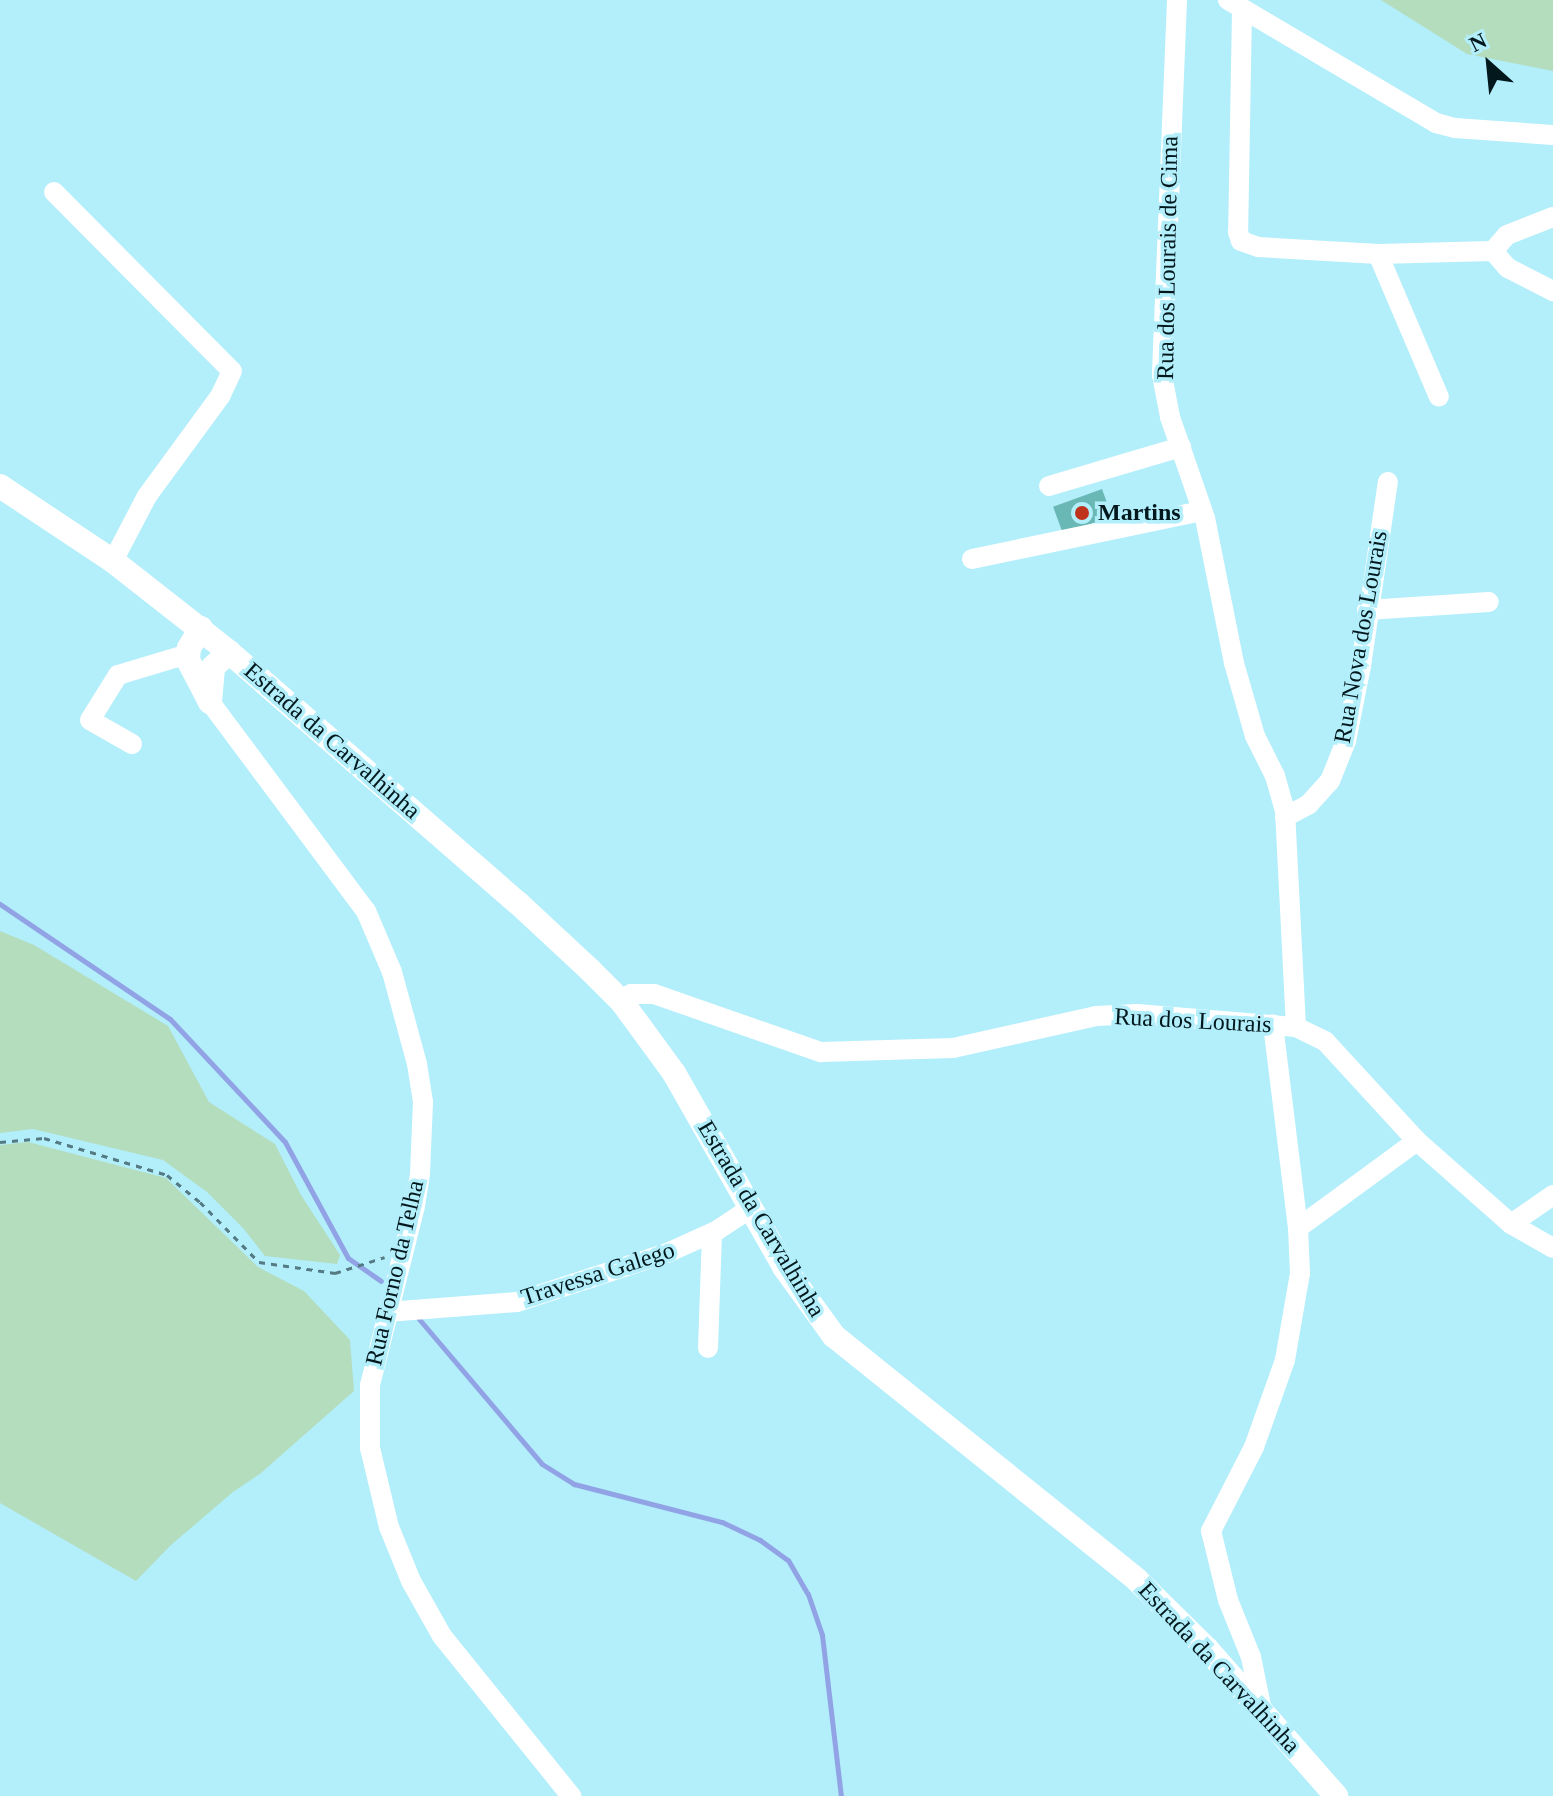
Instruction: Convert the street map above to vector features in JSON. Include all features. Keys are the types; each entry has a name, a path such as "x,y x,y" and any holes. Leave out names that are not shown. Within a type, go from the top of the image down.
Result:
{"main road":[{"name":"Estrada da Carvalhinha","path":"0,486 113,561 201,628 221,659 518,903 622,1002 681,1084 804,1298 834,1336 1137,1580 1207,1649 1336,1796"},
{"path":"201,628 188,657 202,669 221,659"},
{"name":"Rua Forno da Telha","path":"188,657 210,702"},
{"path":"210,702 221,659"}],"street":[{"name":"Rua dos Lourais de Cima","path":"1177,0 1162,375 1201,511 1234,663 1255,736 1275,776 1285,817 1296,1027"},
{"path":"1235,5 1436,123 1455,128 1553,135"},
{"path":"1235,5 1238,232 1241,241 1258,247 1378,254 1493,251 1507,235 1553,217"},
{"path":"54,192 232,371 221,395 147,496 113,561"},
{"path":"1493,251 1508,268 1553,291"},
{"path":"1378,254 1439,397"},
{"path":"1049,486 1181,447"},
{"name":"Rua Nova dos Lourais","path":"1285,817 1309,804 1330,781 1346,741 1361,666 1388,482"},
{"path":"972,559 1201,511"},
{"path":"1367,610 1489,602"},
{"path":"132,744 90,720 118,675 188,657"},
{"name":"Rua Forno da Telha","path":"210,702 352,888 387,957 406,1018 423,1102 420,1174 403,1252 372,1364 369,1414 377,1485 389,1527 411,1581 442,1636 571,1796"},
{"name":"Rua dos Lourais","path":"622,1002 631,994 654,994 821,1052 953,1048 1096,1016 1123,1015 1296,1027 1325,1041 1417,1141 1511,1224 1553,1248"},
{"path":"1262,1711 1251,1657 1228,1600 1211,1531 1254,1447 1285,1360 1300,1273 1298,1228 1273,1025"},
{"path":"1298,1228 1417,1141"},
{"path":"1511,1224 1553,1195"},
{"name":"Travessa Galego","path":"387,1312 517,1302 667,1253 712,1233 751,1208"},
{"path":"708,1348 712,1233"}],"path":[{"path":"0,1142 44,1138 167,1175 200,1202 259,1262 335,1273 403,1252"}],"green space":[{"path":"1381,0 1553,0 1553,71 1467,54"},
{"path":"0,931 34,945 168,1026 209,1102 275,1144 301,1195 340,1255 337,1264 265,1256 243,1228 207,1192 163,1160 33,1129 0,1133"},
{"path":"28,1142 166,1178 258,1267 304,1291 350,1340 354,1391 261,1473 233,1492 171,1545 136,1581 0,1503 0,1145"}],"building":[{"name":"Martins","path":"1102,489 1112,516 1063,534 1053,507"}],"waterway":[{"path":"0,904 170,1019 285,1142 348,1258 381,1281"},
{"path":"419,1319 542,1464 574,1484 722,1522 760,1540 788,1560 808,1594 822,1635 841,1796"}],"place":[{"name":"Martins","path":"1082,513"}]}
